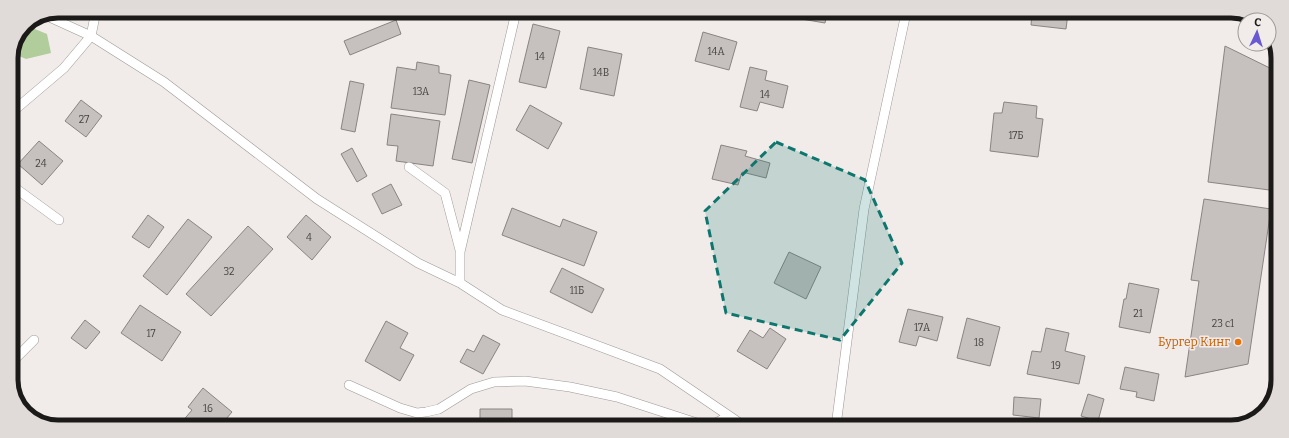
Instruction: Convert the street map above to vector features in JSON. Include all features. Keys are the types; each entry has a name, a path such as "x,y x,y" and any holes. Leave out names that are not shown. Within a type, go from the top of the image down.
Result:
{"lane":[{"path":"18,107 64,68 91,36 95,18"},
{"path":"460,283 460,252 515,18"},
{"path":"837,420 864,209 905,18"},
{"path":"53,19 91,36 164,82 317,199 418,263 460,283 502,310 660,369 735,420"},
{"path":"409,167 446,193 460,252"},
{"path":"18,190 59,220"},
{"path":"18,356 34,340"},
{"path":"349,385 400,408 416,413 439,409 471,389 494,382 525,381 570,388 618,398 687,420"},
{"path":"722,420 729,416"}],"highlighted area":[{"path":"776,142 865,180 902,263 840,340 726,313 705,211"}],"green space":[{"path":"32,28 47,34 51,53 26,59 18,56 19,50 21,43 30,30"}],"building":[{"path":"796,18 826,18 825,23"},
{"path":"1032,18 1067,18 1066,29 1031,25"},
{"path":"396,20 401,34 350,55 344,41"},
{"path":"533,24 560,31 546,88 519,82"},
{"path":"703,32 737,42 729,70 695,61"},
{"path":"1225,46 1271,69 1271,190 1208,182"},
{"path":"588,47 622,54 614,96 580,89"},
{"path":"417,62 439,66 439,73 451,75 445,115 391,108 397,67 416,70"},
{"path":"750,67 767,71 765,80 788,86 783,108 760,102 757,111 740,107"},
{"path":"469,80 490,85 472,163 452,159"},
{"path":"350,81 364,84 355,132 341,129"},
{"path":"81,100 102,116 86,137 65,121"},
{"path":"1004,102 1037,106 1036,118 1043,119 1038,157 990,151 994,113 1002,113"},
{"path":"530,105 562,123 548,149 516,130"},
{"path":"391,114 440,121 433,166 396,161 398,146 387,145"},
{"path":"39,141 63,161 42,185 18,164"},
{"path":"721,145 747,151 745,156 770,163 766,178 742,172 738,185 712,179"},
{"path":"352,148 367,176 357,182 341,154"},
{"path":"391,184 402,205 382,214 372,194"},
{"path":"1204,199 1271,209 1248,364 1185,377 1199,281 1191,280"},
{"path":"512,208 560,227 563,219 597,232 584,266 502,235"},
{"path":"148,215 164,227 149,248 132,237"},
{"path":"306,215 331,237 312,260 287,237"},
{"path":"188,219 212,237 167,295 143,276"},
{"path":"248,226 273,249 211,316 186,294"},
{"path":"789,252 821,267 806,299 774,283"},
{"path":"562,268 604,289 592,313 550,292"},
{"path":"1129,283 1159,289 1150,333 1119,327 1124,299 1126,299"},
{"path":"140,305 181,332 162,361 121,333"},
{"path":"908,309 943,317 937,341 919,336 916,346 899,342"},
{"path":"967,318 1000,327 990,366 957,358"},
{"path":"85,320 100,332 86,349 71,338"},
{"path":"386,321 408,333 400,348 414,355 400,381 365,361"},
{"path":"770,328 786,339 767,369 737,351 750,330 763,338"},
{"path":"1046,328 1069,333 1065,351 1085,356 1079,384 1027,374 1032,351 1041,352"},
{"path":"483,335 500,344 483,374 460,362 467,349 474,352"},
{"path":"1125,367 1159,374 1154,401 1136,397 1137,392 1120,389"},
{"path":"203,388 232,412 225,420 184,420 192,410 188,407"},
{"path":"1088,394 1104,399 1098,420 1081,416"},
{"path":"1014,397 1041,399 1039,418 1013,415"},
{"path":"480,409 512,409 512,420 480,420"}],"place":[{"name":"Бургер Кинг","path":"1238,342"}]}
